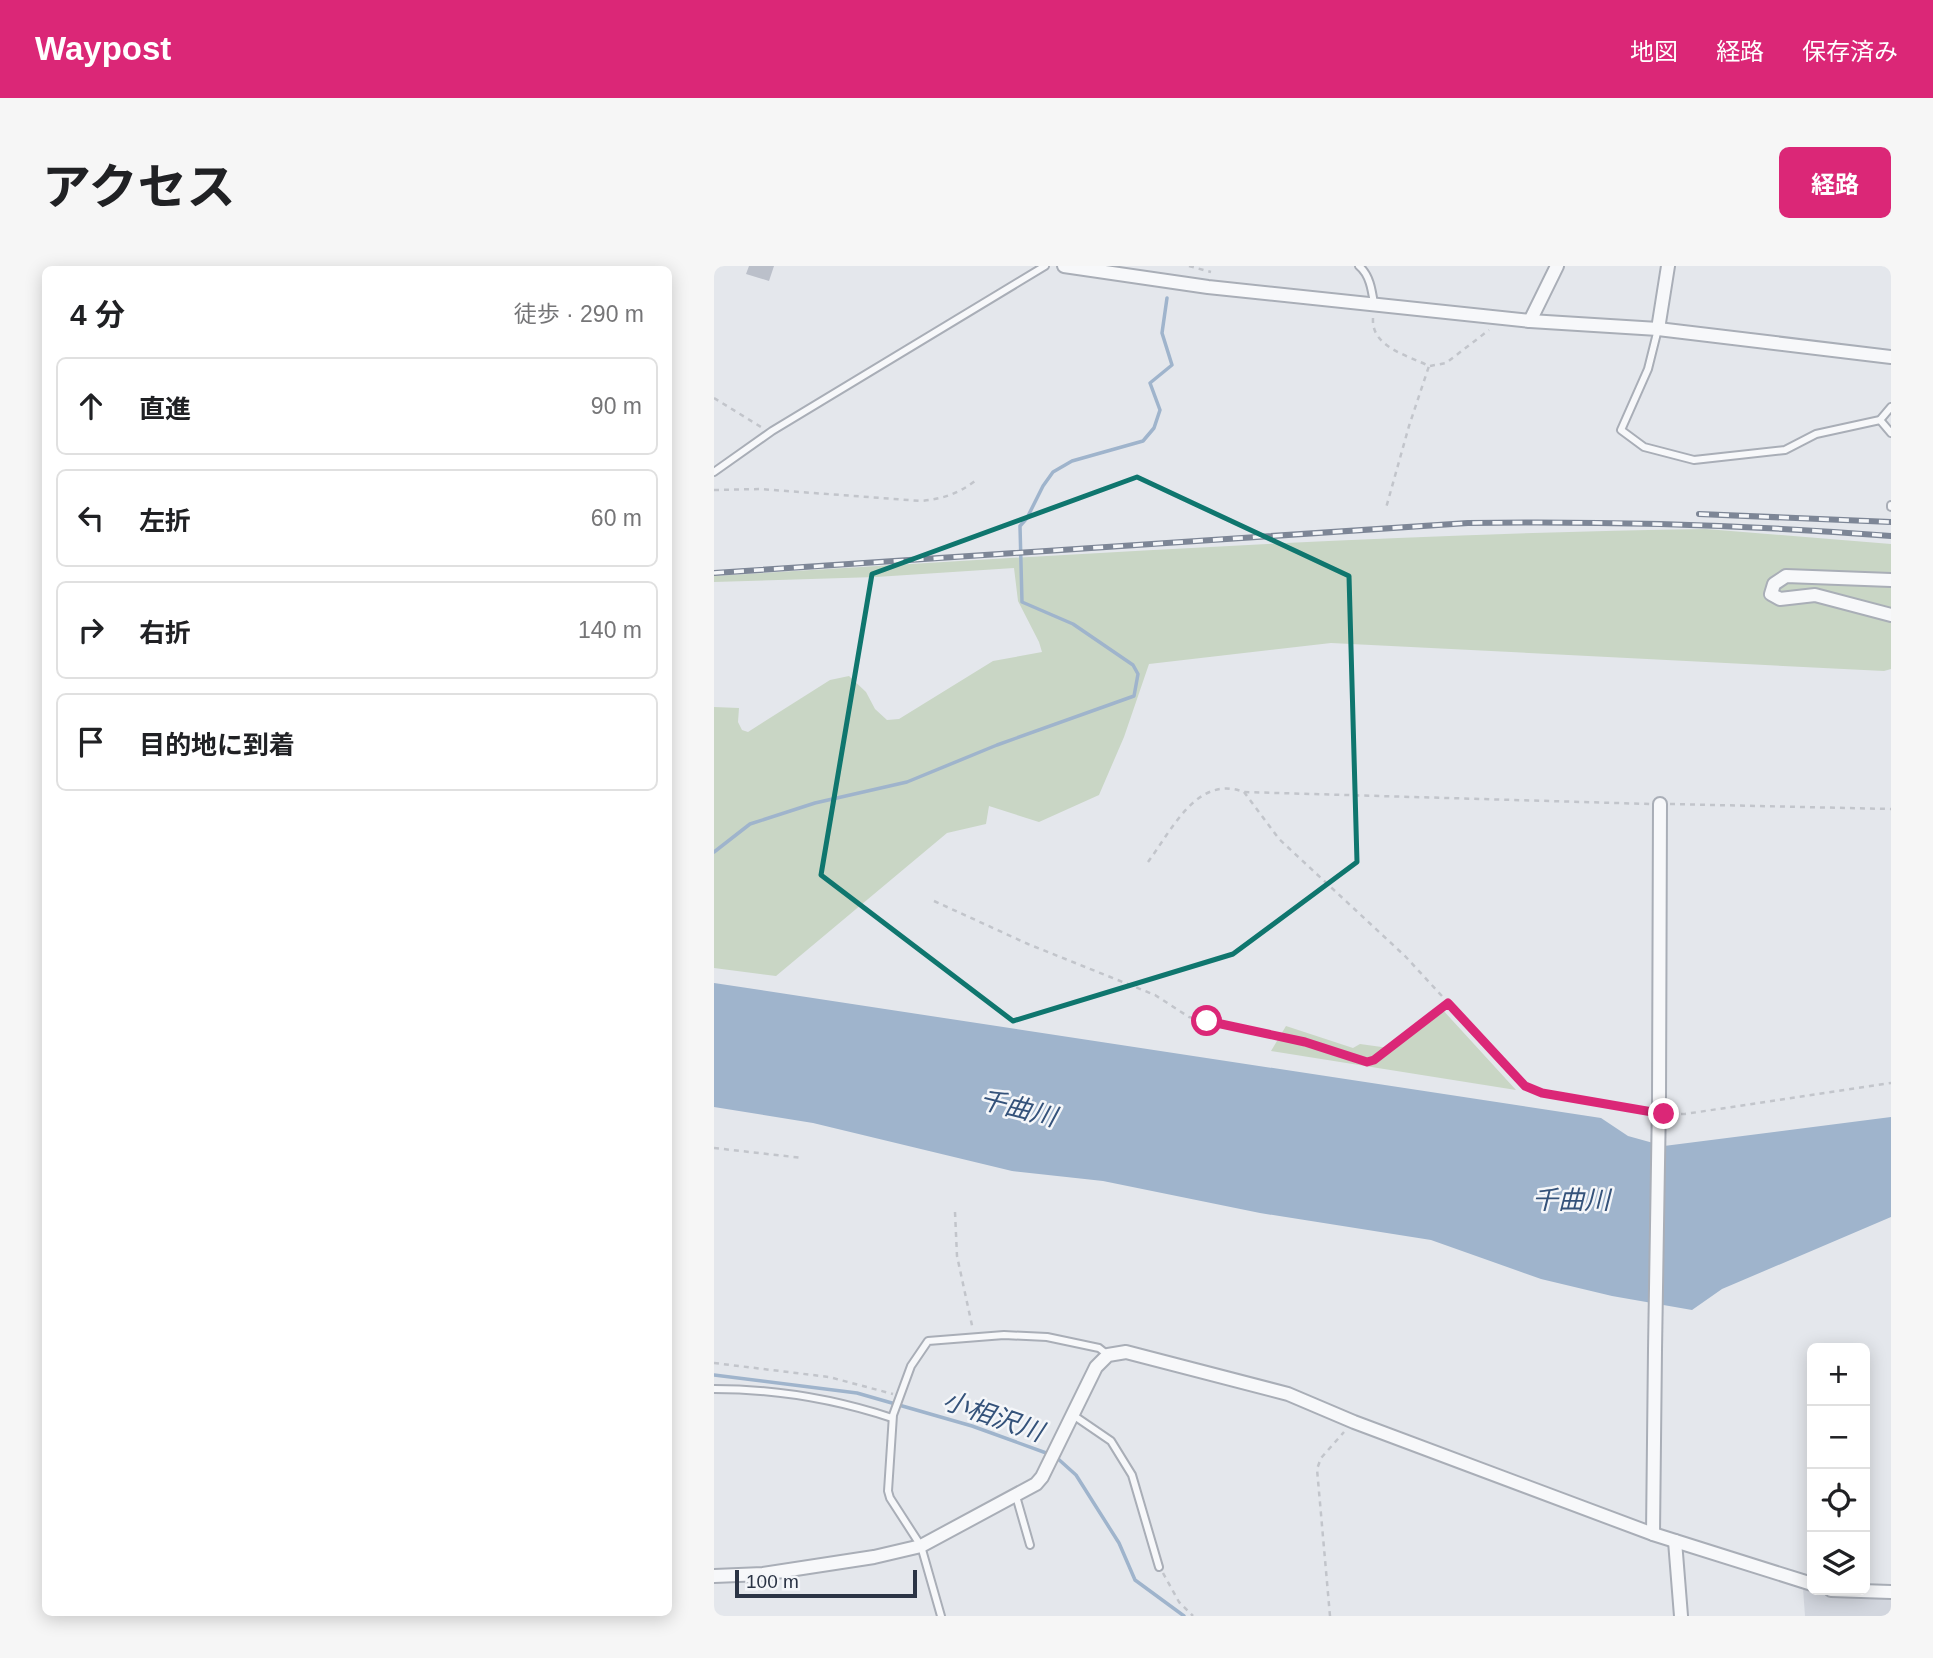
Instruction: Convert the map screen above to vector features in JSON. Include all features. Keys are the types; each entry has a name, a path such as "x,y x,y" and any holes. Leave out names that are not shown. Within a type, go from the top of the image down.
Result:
{"street":[{"path":"1064,266 1208,287 1530,321 1658,329 1891,356"},
{"path":"1530,321 1557,266"},
{"path":"1658,329 1668,266"},
{"path":"1891,580 1786,576 1774,584 1770,594 1780,599 1815,595 1891,615"},
{"path":"1653,1534 1660,804"},
{"path":"714,1576 763,1574 874,1557 921,1546 1036,1484 1091,1375 1108,1355 1126,1352 1288,1394 1354,1422 1653,1534 1807,1582"},
{"path":"1675,1541 1681,1616"},
{"path":"1870,1591 1891,1592"}],"lane":[{"path":"714,472 769,433 1045,266"},
{"path":"1359,266 1371,286 1374,304"},
{"path":"1658,329 1648,369 1621,430 1644,447 1694,460 1785,450 1816,434 1880,420 1891,407"},
{"path":"1880,420 1891,433"},
{"path":"941,1616 921,1546 888,1491 892,1416 911,1366 928,1341 1004,1335 1047,1337 1099,1348 1108,1355"},
{"path":"714,1389 802,1396 857,1406 892,1416"},
{"path":"1072,1414 1111,1441 1132,1475 1159,1567"},
{"path":"1016,1494 1030,1545"}],"path":[{"path":"1189,266 1211,272"},
{"path":"1374,304 1373,327 1381,342 1429,366 1446,363 1480,338 1501,317"},
{"path":"1386,508 1429,366"},
{"path":"714,398 769,433"},
{"path":"714,490 760,488 921,501 941,499 962,491 975,481"},
{"path":"1148,862 1194,800 1213,789 1231,787 1244,792 1891,808"},
{"path":"1244,792 1279,839 1405,956 1525,1086 1542,1093 1685,1114 1891,1083"},
{"path":"934,901 1028,944 1155,995 1189,1017 1305,1042 1367,1062 1374,1060 1448,1003"},
{"path":"714,1148 803,1158"},
{"path":"956,1212 957,1256 975,1338"},
{"path":"714,1363 830,1377 899,1397"},
{"path":"1330,1616 1317,1469 1321,1458 1354,1422"},
{"path":"1159,1567 1179,1602 1192,1616"}],"highlighted area":[{"path":"1137,477 1349,576 1357,862 1233,954 1013,1021 821,875 872,574"}],"shaded area":[{"path":"1803,1588 1807,1589 1807,1595 1891,1598 1891,1616 1805,1616"}],"green space":[{"path":"1706,529 1891,544 1891,669 1884,671 1331,643 1149,664 1124,737 1099,795 1039,822 989,806 986,824 947,833 776,976 714,968 714,707 739,708 738,722 742,730 748,732 830,680 849,676 866,692 875,709 887,720 899,719 993,661 1042,652 1018,601 1014,568 876,577 714,582 714,576 1334,541"},
{"path":"1441,1008 1516,1090 1271,1051 1286,1026 1353,1048 1360,1044 1389,1048"}],"water":[{"name":"千曲川","path":"714,983 1601,1118 1628,1136 1664,1146 1891,1117 1891,1217 1722,1289 1692,1310 1612,1296 1541,1279 1431,1240 1260,1213 1103,1181 1012,1171 813,1123 714,1107"}],"building":[{"path":"749,266 774,266 769,281 746,274"}],"waterway":[{"path":"714,852 750,824 815,803 907,782 997,745 1134,696 1138,674 1133,665 1073,624 1022,602 1020,526 1053,472 1072,461 1143,441 1154,428 1160,410 1150,383 1172,365 1162,333 1167,298"},
{"name":"小相沢川","path":"714,1375 857,1393 972,1426 1049,1454"},
{"name":"小相沢川","path":"1056,1457 1076,1475 1119,1543 1135,1580 1184,1616"}],"railway":[{"path":"1699,514 1891,522"},
{"path":"714,573 1468,523 1680,525 1891,536"}],"route":[{"path":"1207,1021 1305,1042 1367,1062 1374,1060 1448,1003 1525,1086 1542,1093 1664,1114"}]}
